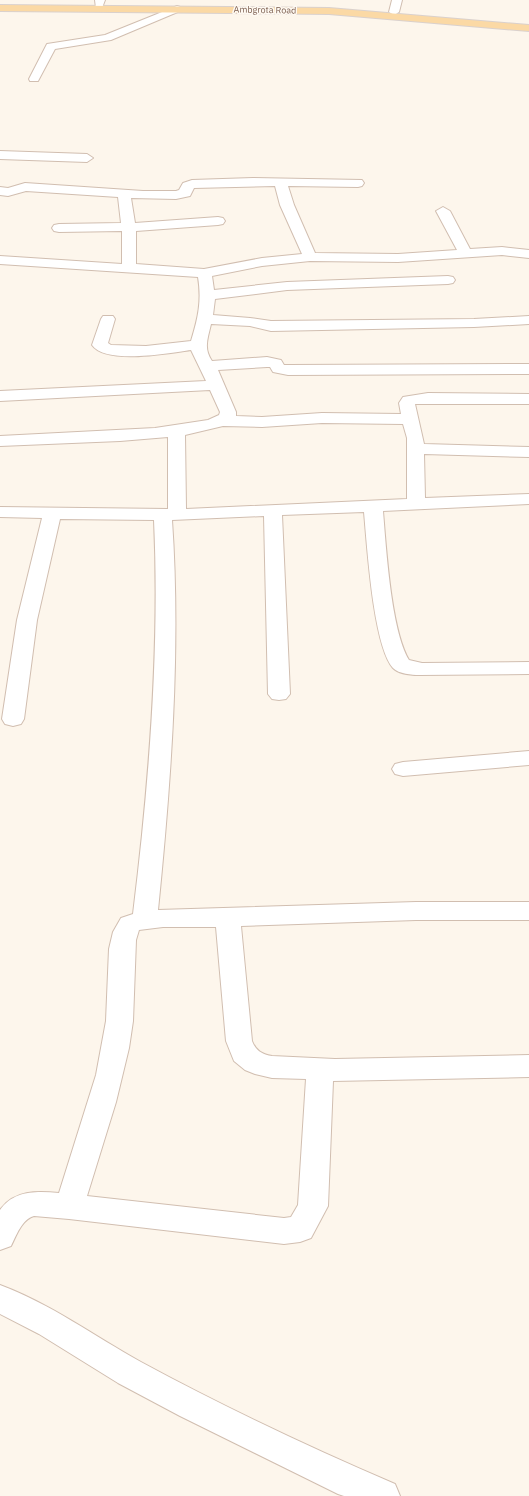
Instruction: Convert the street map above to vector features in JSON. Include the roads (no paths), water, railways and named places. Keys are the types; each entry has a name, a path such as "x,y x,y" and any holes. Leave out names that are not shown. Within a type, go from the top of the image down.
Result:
{"main road":[{"path":"0,5 99,3 337,8 394,12 505,24 511,26"},
{"name":"Ambgrota Road","path":"0,8 348,12 503,27 511,26 529,28"}],"street":[{"path":"394,12 397,0"},
{"path":"34,79 51,46 107,38 177,9"},
{"path":"0,155 87,158"},
{"path":"281,183 287,205 310,257"},
{"path":"0,191 8,192 25,187 176,196 185,193 187,186 192,184 358,184"},
{"path":"124,194 129,227 129,269"},
{"path":"444,211 466,254"},
{"path":"59,228 129,227 218,221"},
{"path":"2,264 204,273 262,262 310,257 398,258 502,251 529,254"},
{"path":"204,273 208,295 205,320 198,345 200,355 208,366 228,412 227,418 223,421"},
{"path":"208,295 287,286 448,280"},
{"path":"108,319 100,345 104,349 121,352 198,345"},
{"path":"205,320 250,322 271,326 474,323 529,320"},
{"path":"208,366 267,362 275,363 279,369 288,370 529,369"},
{"path":"0,396 217,385"},
{"path":"416,503 415,449 407,403 410,400 416,398 529,399"},
{"path":"0,441 176,431 223,421 262,422 322,418 411,419"},
{"path":"145,920 156,820 162,716 166,568 170,515 178,469 176,431"},
{"path":"415,449 529,452"},
{"path":"0,512 170,515 529,499"},
{"path":"373,505 377,551 386,615 397,659 402,665 410,668 425,669 529,668"},
{"path":"273,511 279,694"},
{"path":"13,719 27,620 52,512"},
{"path":"403,769 529,758"},
{"path":"69,1206 104,1092 117,1040 121,998 122,944 126,930 130,924 145,920 228,918 415,909 529,910"},
{"path":"228,918 239,1041 244,1054 255,1063 272,1067 320,1069 441,1069 529,1066"},
{"path":"0,1237 15,1211 23,1205 69,1206 284,1231 300,1228 313,1206 320,1069"},
{"path":"0,1299 20,1307 98,1354 247,1434 382,1496"}]}
